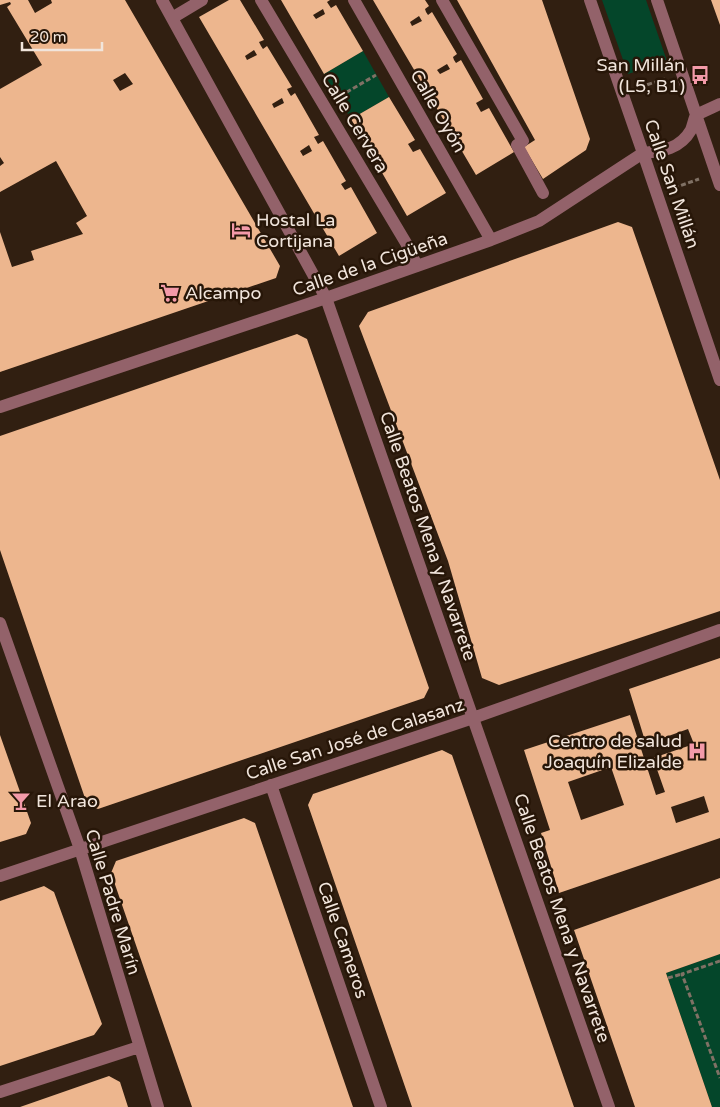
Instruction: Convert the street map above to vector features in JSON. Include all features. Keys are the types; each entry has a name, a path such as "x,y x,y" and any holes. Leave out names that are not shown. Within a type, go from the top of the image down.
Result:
{"street":[{"name":"Calle Beatos Mena y Navarrete","path":"162,0 326,298 609,1107"},
{"path":"172,18 202,0"},
{"name":"Calle Cervera","path":"261,0 406,243 417,266"},
{"name":"Calle Oyón","path":"354,0 492,240"},
{"path":"442,0 523,141 517,145 543,193"},
{"name":"Calle San Millán","path":"590,0 720,380"},
{"path":"657,0 718,179"},
{"path":"696,114 720,104"},
{"name":"Calle de la Cigüeña","path":"0,407 326,298 492,240 539,221 643,153 662,152 681,142 690,130 696,114"},
{"name":"Calle Padre Marín","path":"0,623 80,849 158,1107"},
{"name":"Calle San José de Calasanz","path":"0,876 473,718 720,630"},
{"name":"Calle Cameros","path":"271,785 381,1107"},
{"path":"0,1092 139,1047"}],"path":[{"path":"324,106 392,66"},
{"path":"622,93 682,74"},
{"path":"657,194 718,179"},
{"path":"668,978 720,961"},
{"path":"682,974 720,1078"}],"green space":[{"path":"602,0 646,0 667,61 628,74"},
{"path":"363,51 389,97 351,119 324,74"},
{"path":"720,954 720,1107 712,1107 666,973"}],"building":[{"path":"0,0 28,0 35,13 52,3 51,0 125,0 280,266 276,278 0,372 0,232 12,267 34,260 31,251 83,234 76,223 87,216 56,161 0,192 0,166 4,163 0,157 0,89 42,65 7,7 11,4 10,2 0,5","holes":["125,73 133,84 120,91 113,80"]},
{"path":"229,0 240,0 264,40 259,42 261,46 263,49 267,46 292,87 287,89 289,93 291,96 295,93 319,135 314,137 318,144 323,141 346,181 341,184 345,190 351,187 377,233 339,256 199,17","holes":["254,50 257,55 247,60 245,56","282,98 284,103 274,108 272,104","309,145 312,151 303,156 300,151"]},
{"path":"281,0 330,0 327,2 331,8 336,5 363,51 324,74","holes":["323,9 325,14 316,19 313,15"]},
{"path":"373,0 425,0 429,6 425,9 426,12 428,15 432,12 457,54 453,57 454,60 456,63 461,60 483,99 476,103 481,112 489,108 514,152 476,175","holes":["419,16 422,21 412,26 410,22","447,64 450,69 440,74 437,70"]},
{"path":"457,0 542,0 590,139 586,150 543,179 524,147 535,140"},
{"path":"711,0 720,0 720,25"},
{"path":"389,97 415,140 408,144 413,152 420,149 446,193 407,216 351,119"},
{"path":"618,222 632,227 720,480 720,611 499,685 482,678 448,561 359,326 368,312"},
{"path":"297,334 307,339 429,688 424,698 98,809 87,804 0,550 0,436"},
{"path":"720,658 720,838 559,893 541,833 550,830 524,750 630,715 656,795 665,792 653,758 694,744 688,729 646,744 629,689","holes":["611,767 624,805 581,820 568,782","704,796 709,812 676,823 671,807"]},
{"path":"0,735 31,823 26,834 0,842"},
{"path":"442,750 452,755 574,1107 412,1107 308,805 313,794"},
{"path":"244,818 255,823 353,1107 192,1107 111,873 116,861"},
{"path":"720,878 720,954 666,973 712,1107 635,1107 574,930"},
{"path":"44,886 54,892 102,1024 94,1035 0,1066 0,901"},
{"path":"109,1076 120,1082 128,1107 20,1107"}],"place":[{"name":"San Millán (L5, B1)","path":"700,75"},
{"name":"Hostal La Cortijana","path":"241,230"},
{"name":"Alcampo","path":"170,293"},
{"name":"Centro de salud Joaquín Elizalde","path":"697,751"},
{"name":"El Arao","path":"21,801"}]}
